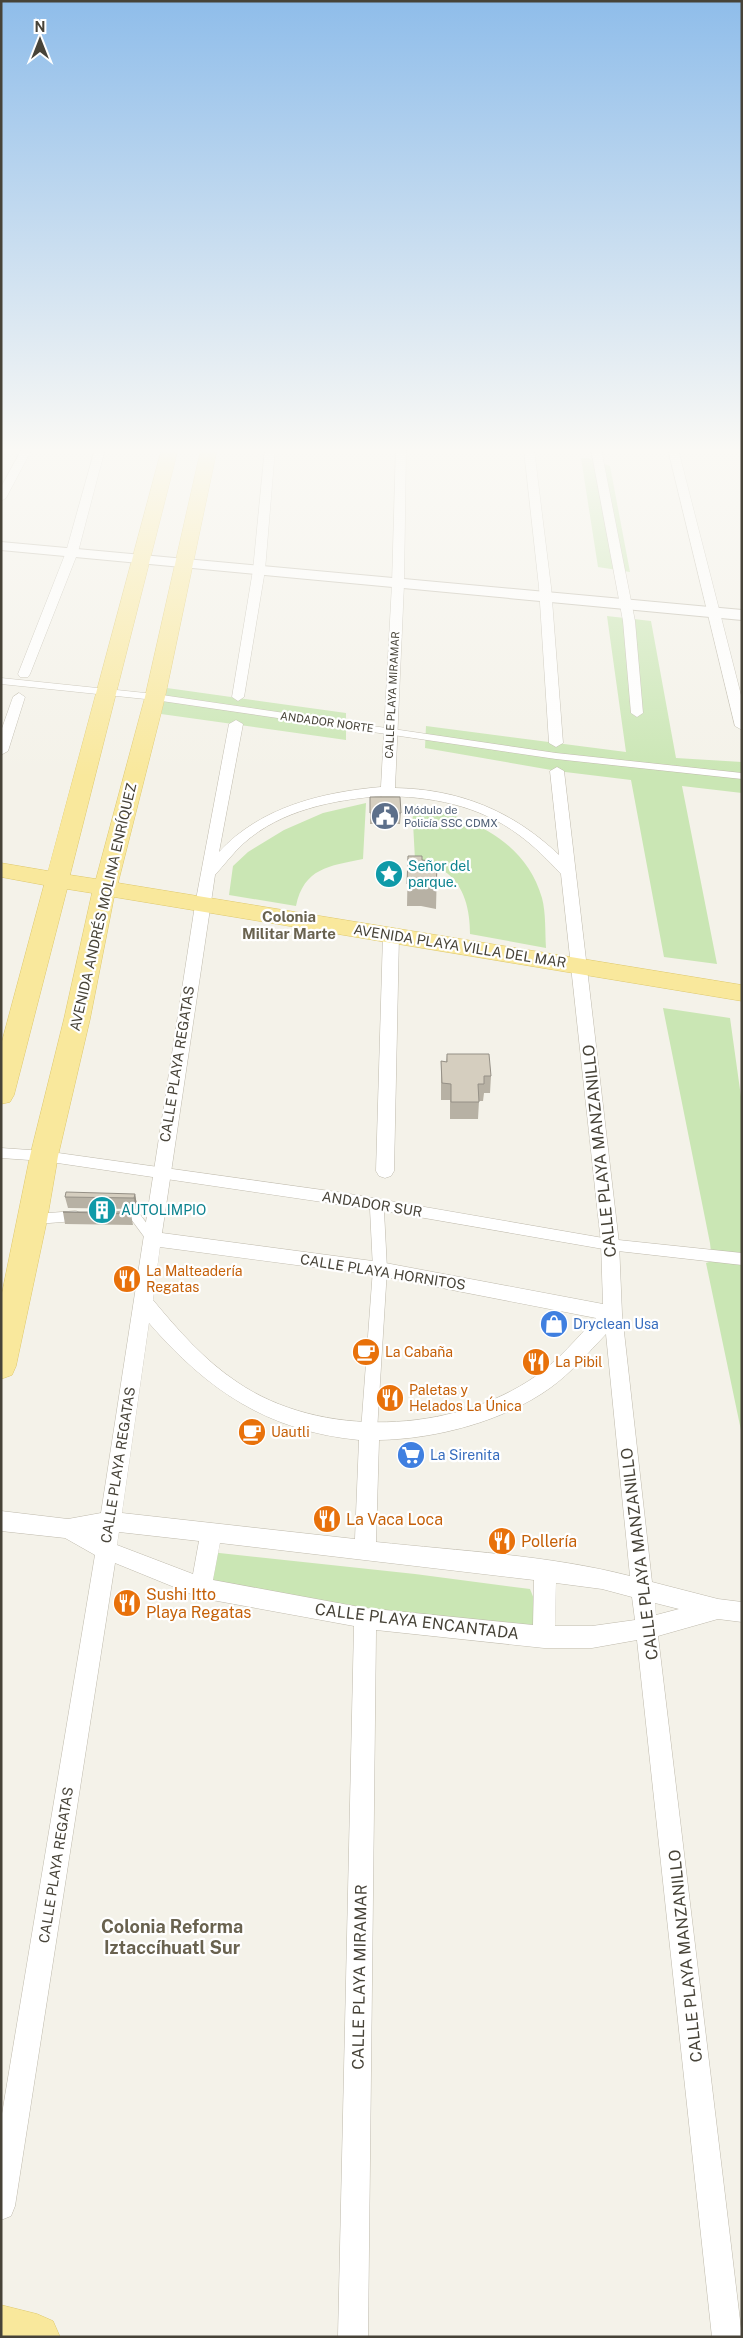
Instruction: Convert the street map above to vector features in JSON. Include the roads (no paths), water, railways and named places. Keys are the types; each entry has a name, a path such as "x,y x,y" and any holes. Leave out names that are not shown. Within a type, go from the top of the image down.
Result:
{"main road":[{"name":"AVENIDA ANDRÉS MOLINA ENRÍQUEZ","path":"1,1366 33,1220 44,1156 77,1019 105,887 155,697 184,558"},
{"path":"1,1095 142,559"},
{"name":"AVENIDA PLAYA VILLA DEL MAR","path":"1,870 202,905 742,992"},
{"path":"1,2328 37,2337"}],"street":[{"path":"24,674 70,558"},
{"path":"133,558 742,616"},
{"path":"238,697 260,558"},
{"name":"CALLE PLAYA MIRAMAR","path":"388,791 399,558"},
{"path":"541,558 556,743"},
{"path":"616,558 629,621 637,713"},
{"path":"700,558 742,726"},
{"name":"ANDADOR NORTE","path":"1,681 155,697 556,756 742,776"},
{"path":"1,751 19,697"},
{"name":"CALLE PLAYA REGATAS","path":"1,2206 106,1550 202,905 236,724"},
{"name":"CALLE PLAYA MANZANILLO","path":"557,771 610,1244 613,1314 642,1588 728,2337"},
{"path":"208,874 239,840 263,823 320,800 356,793 388,791 424,793 454,798 484,810 510,823 534,840 567,871"},
{"path":"385,1171 391,935"},
{"name":"ANDADOR SUR","path":"1,1153 44,1156 378,1204 610,1244 712,1258 742,1259"},
{"path":"365,1550 369,1431 380,1269 378,1204"},
{"name":"CALLE PLAYA HORNITOS","path":"152,1239 380,1269 613,1314"},
{"path":"143,1302 176,1341 217,1378 252,1401 295,1419 338,1429 369,1431 460,1419 500,1406 533,1389 559,1367 613,1314"},
{"name":"CALLE PLAYA ENCANTADA","path":"1,1521 68,1529 109,1521 545,1571 602,1579 718,1609 742,1612"},
{"name":"CALLE PLAYA ENCANTADA","path":"68,1529 106,1550 201,1588 365,1618 544,1637 592,1637 648,1628 718,1609"},
{"path":"201,1588 211,1534"},
{"path":"544,1637 545,1571"},
{"name":"CALLE PLAYA MIRAMAR","path":"353,2337 365,1618"}],"lane":[{"path":"33,1220 67,1215 86,1216"},
{"path":"116,1216 135,1216 152,1239"}],"place":[{"name":"Módulo de Policía SSC CDMX","path":"385,816"},
{"name":"Señor del parque.","path":"389,874"},
{"name":"AUTOLIMPIO","path":"102,1210"},
{"name":"La Malteadería Regatas","path":"127,1279"},
{"name":"Dryclean Usa","path":"554,1324"},
{"name":"La Cabaña","path":"366,1352"},
{"name":"La Pibil","path":"536,1362"},
{"name":"Paletas y Helados La Única","path":"390,1398"},
{"name":"Uautli","path":"252,1432"},
{"name":"La Sirenita","path":"411,1455"},
{"name":"La Vaca Loca","path":"327,1519"},
{"name":"Pollería","path":"502,1541"},
{"name":"Sushi Itto Playa Regatas","path":"127,1603"}],"district":[{"name":"Colonia Militar Marte","path":"289,926"},
{"name":"Colonia Reforma Iztaccíhuatl Sur","path":"172,1937"}]}
